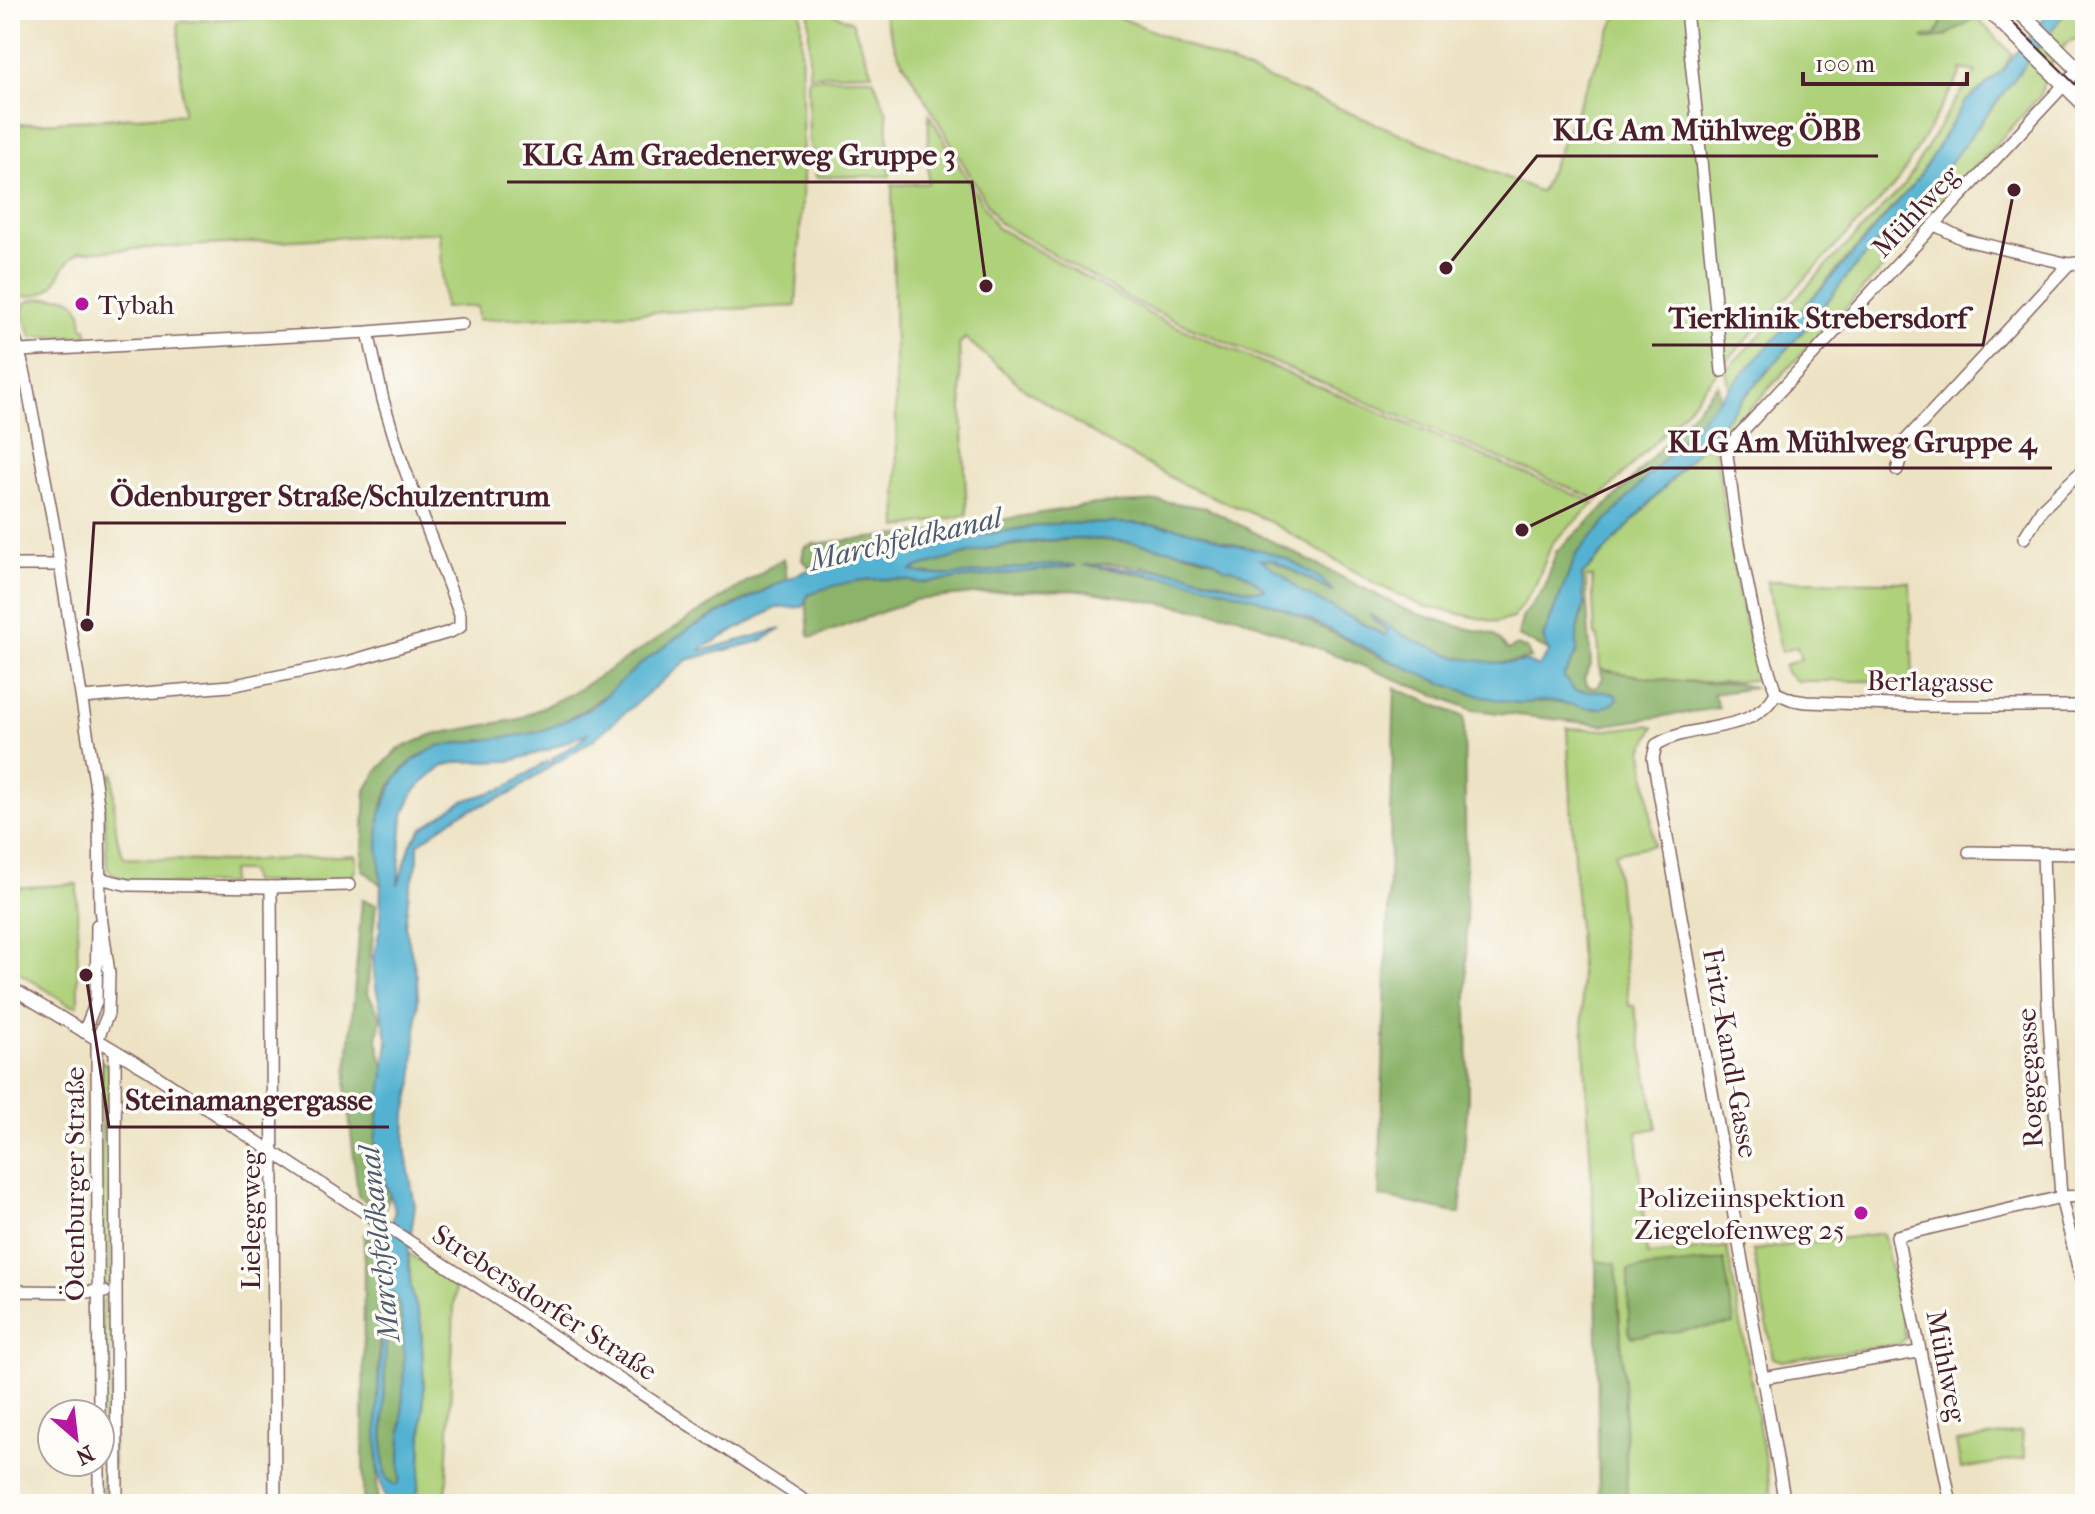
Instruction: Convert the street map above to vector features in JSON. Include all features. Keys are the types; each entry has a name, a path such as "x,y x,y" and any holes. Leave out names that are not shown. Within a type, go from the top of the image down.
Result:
{"main road":[{"path":"1989,10 2085,105"},
{"path":"2022,13 2082,73"}],"street":[{"path":"1686,10 1722,371"},
{"name":"Mühlweg","path":"1776,693 1758,636 1745,578 1727,455 1739,433 2065,86 2082,73"},
{"path":"1935,225 1965,240 2069,264 2085,262"},
{"path":"1897,470 1906,440 2069,264"},
{"name":"Ödenburger Straße","path":"10,320 20,351 60,565 99,812 100,909 96,1002 84,1032"},
{"path":"20,351 462,324"},
{"path":"82,698 230,686 348,662 460,627 460,615 401,459 383,400 368,332"},
{"path":"2024,538 2042,509 2085,468"},
{"path":"10,565 60,565"},
{"name":"Berlagasse","path":"1776,693 1806,702 2085,706"},
{"name":"Fritz-Kandl-Gasse","path":"1776,693 1760,714 1746,720 1668,737 1656,745 1653,758 1785,1504"},
{"path":"1969,852 2085,854"},
{"name":"Roggegasse","path":"2043,853 2048,1006 2061,1197 2085,1296"},
{"path":"99,878 128,885 349,885"},
{"name":"Lieleggweg","path":"271,887 275,1504"},
{"name":"Ödenburger Straße","path":"99,1398 97,1040 109,1004 109,973 100,909"},
{"name":"Strebersdorfer Straße","path":"10,987 274,1153 810,1504"},
{"name":"Ödenburger Straße","path":"115,1051 117,1504"},
{"path":"2061,1197 2085,1196"},
{"name":"Mühlweg","path":"1951,1504 1897,1236 2061,1197"},
{"path":"10,1291 117,1292"},
{"path":"1762,1378 1918,1352"},
{"path":"99,1478 99,1504"}],"green space":[{"path":"364,10 801,10 803,181 796,306 478,320 477,306 444,308 440,232 80,252 64,267 51,288 33,296 15,297 10,273 10,125 183,114 178,22"},
{"path":"809,10 826,10 852,22 872,73 809,75"},
{"path":"882,10 1102,10 1541,192 1619,10 1820,10 1832,15 1834,10 1947,10 1936,35 1945,37 1976,17 2012,54 2002,71 1965,102 1917,180 1730,390 1726,370 1904,186 1951,107 1976,72 1961,69 1892,188 1598,500 1137,303 998,222 897,52"},
{"path":"1947,10 1969,10 1976,17 1945,36 1924,39 1925,36 1936,35"},
{"path":"2067,10 2085,10 2085,46 2074,39 2062,49 2048,72 2040,96 1726,434 1715,450 1739,597 1760,679 1680,681 1600,669 1592,577 1586,578 1587,605 1584,604 1582,576 1804,330 1854,268 1934,184"},
{"path":"808,78 873,78 887,113 890,176 816,177 809,140"},
{"path":"929,114 996,227 1159,319 1595,503 1552,543 1536,584 1513,618 1497,622 1423,606 1380,586 1265,519 1185,485 1106,442 1026,390 965,338 959,345 967,515 898,528 892,185 928,183"},
{"path":"66,297 78,305 87,336 32,337 22,314 25,303 35,299"},
{"path":"1718,384 1720,400 1577,553 1543,638 1549,651 1518,636 1522,618 1545,587 1556,552 1619,494"},
{"path":"1161,501 1207,508 1406,610 1493,634 1508,650 1517,645 1527,649 1531,658 1510,662 1468,660 1407,637 1370,614 1388,631 1387,636 1300,591 1259,559 1273,560 1332,592 1321,579 1245,547 1173,527 1131,523 1051,524 967,537 904,553 867,555 811,569 802,559 804,548 812,544 929,532 1095,504"},
{"path":"1084,539 1148,543 1217,561 1245,574 1265,590 1148,567 1085,565 1182,578 1255,598 1385,659 1470,693 1516,703 1553,701 1595,709 1599,691 1575,691 1563,677 1577,652 1577,630 1584,604 1587,605 1591,665 1584,678 1586,685 1593,688 1599,685 1603,678 1600,669 1651,678 1753,688 1713,694 1719,708 1605,725 1473,710 1238,616 1080,590 1003,591 915,600 814,637 809,636 806,598 828,586 878,579 921,583 1076,566 1023,567 958,575 911,572 915,568 984,549"},
{"path":"784,558 787,579 690,629 601,698 562,722 520,736 444,746 410,763 395,779 383,804 381,885 362,869 366,790 378,770 397,750 431,735 519,719 576,691"},
{"path":"1767,581 1910,582 1913,681 1797,681 1786,672 1784,665 1801,659 1797,647 1781,652"},
{"path":"1395,688 1464,717 1468,1095 1460,1214 1379,1196"},
{"path":"1654,727 1643,750 1654,845 1615,853 1629,1006 1634,1006 1657,1128 1637,1132 1647,1255 1727,1247 1773,1504 1627,1504 1624,1383 1616,1264 1596,1261 1567,728 1607,730"},
{"path":"113,773 116,829 125,858 226,862 356,855 356,868 350,882 252,882 249,871 231,871 230,883 145,883 115,875 107,868 103,785"},
{"path":"10,882 11,888 77,884 78,1006 69,1004 10,967 10,938 15,936 13,910 10,910"},
{"path":"362,900 376,904 367,992 381,1017 377,1040 385,1071 373,1163 390,1194 383,1213 358,1196 346,1087"},
{"path":"101,1061 110,1067 111,1281 105,1285 102,1283"},
{"path":"1883,1233 1906,1338 1899,1344 1782,1361 1773,1358 1753,1250"},
{"path":"364,1234 380,1247 377,1504 363,1504"},
{"path":"408,1253 455,1285 446,1504 416,1504 424,1387 421,1323 411,1289"},
{"path":"1724,1260 1734,1324 1631,1337 1628,1270"},
{"path":"1596,1261 1616,1264 1624,1383 1627,1504 1599,1504"},
{"path":"392,1292 399,1305 404,1351 398,1485 386,1476 383,1455 385,1361"},
{"path":"108,1295 110,1297 112,1398 102,1398 102,1302"},
{"path":"2021,1432 2025,1458 1961,1469 1956,1442"},
{"path":"103,1478 113,1478 113,1504 103,1504"}],"water":[{"path":"2048,10 2067,10 1934,184 1854,268 1804,330 1674,477 1582,575 1584,604 1577,630 1577,652 1563,677 1575,691 1615,694 1618,699 1611,704 1596,708 1554,701 1518,703 1471,693 1415,672 1282,608 1233,591 1190,581 1082,565 1180,572 1249,590 1265,590 1247,575 1224,568 1201,555 1114,540 1050,540 986,549 911,571 959,575 1023,567 1076,566 921,583 893,579 864,580 808,595 803,607 776,608 702,648 701,651 781,629 761,641 687,660 593,740 554,764 552,759 583,739 587,733 548,750 511,761 458,762 443,766 415,790 403,815 398,885 411,844 424,827 463,801 505,788 548,761 551,763 510,794 460,814 418,844 418,861 409,891 405,925 417,977 418,998 405,1148 415,1206 408,1253 411,1289 421,1323 424,1387 421,1466 416,1504 386,1504 378,1469 377,1412 387,1250 395,1209 382,1174 375,1142 388,1042 373,958 380,930 380,814 396,778 413,761 438,746 539,732 567,720 593,707 639,665 689,629 811,569 867,555 904,553 967,537 1051,524 1131,523 1173,527 1265,551 1289,560 1321,579 1334,592 1273,560 1260,559 1300,591 1386,636 1388,631 1369,614 1406,637 1459,658 1496,663 1528,662 1538,667 1549,652 1543,638 1577,553 1843,265 1917,180 1965,102 2002,71","holes":["392,1292 399,1305 404,1380 400,1478 398,1485 394,1485 386,1476 383,1455 385,1361"]}],"tram line":[{"path":"2000,10 2085,94"}],"place":[{"name":"Tierklinik Strebersdorf","path":"2014,190"},
{"name":"KLG Am Mühlweg ÖBB","path":"1446,268"},
{"name":"KLG Am Graedenerweg Gruppe 3","path":"986,286"},
{"name":"Tybah","path":"82,304"},
{"name":"KLG Am Mühlweg Gruppe 4","path":"1522,530"},
{"name":"Ödenburger Straße/Schulzentrum","path":"87,625"},
{"name":"Steinamangergasse","path":"86,975"},
{"name":"Polizeiinspektion Ziegelofenweg 25","path":"1861,1213"}],"water label":[{"name":"Marchfeldkanal","path":"905,539"},
{"name":"Marchfeldkanal","path":"379,1244"}]}
